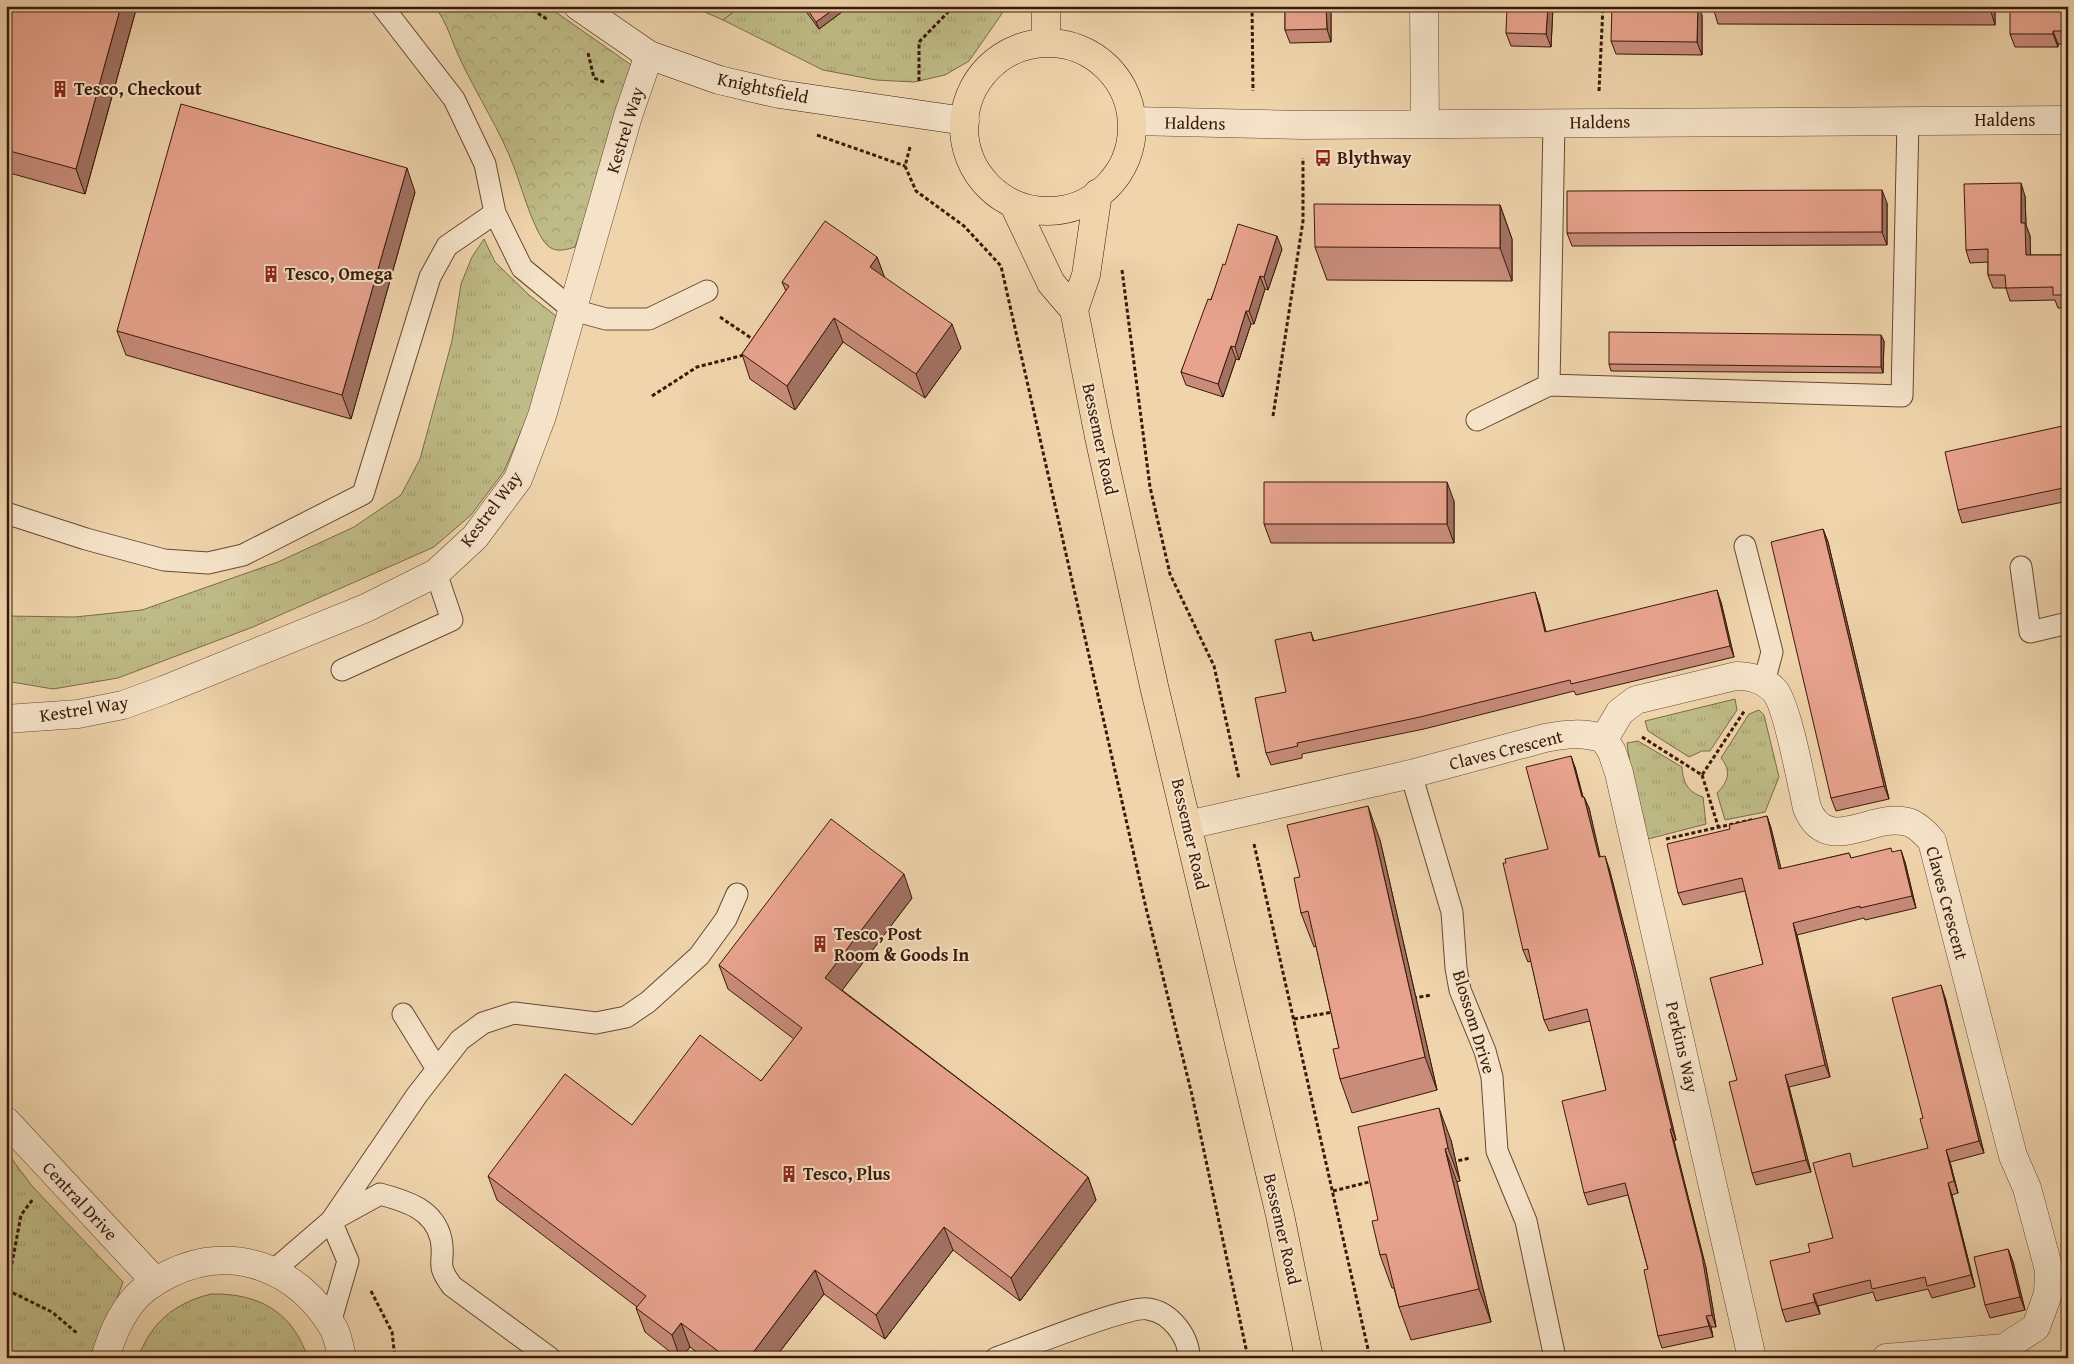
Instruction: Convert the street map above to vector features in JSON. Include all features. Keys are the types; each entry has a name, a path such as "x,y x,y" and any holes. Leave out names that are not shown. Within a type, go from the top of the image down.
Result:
{"main road":[{"path":"1046,6 1046,41"},
{"path":"1046,41 1072,44 1097,58 1113,74 1125,95 1133,121 1127,154 1114,176 1098,193 1075,208 1050,214 1014,205 994,192 980,174 969,150 965,120 973,91 989,68 1007,53 1022,45 1046,41"},
{"name":"Bessemer Road","path":"1098,193 1086,275 1074,310 1098,437 1280,1214 1309,1358"},
{"name":"Bessemer Road","path":"1014,205 1051,283 1074,310"}],"street":[{"name":"Knightsfield","path":"578,6 649,55 719,80 779,94 965,120"},
{"path":"1424,6 1425,123"},
{"name":"Kestrel Way","path":"6,719 78,714 123,706 366,608 436,573 475,537 518,479 542,416 628,116 649,55"},
{"name":"Haldens","path":"1133,121 1195,124 1253,123 1303,125 2068,120"},
{"path":"1609,730 1620,712 1636,700 1736,676 1750,676 1764,682"},
{"name":"Claves Crescent","path":"1764,682 1780,698 1807,808 1812,819 1820,828 1829,832 1844,832 1889,821 1903,821 1914,824 1932,841 2013,1156 2027,1188 2050,1270 2048,1294 2036,1327 2004,1348 1886,1358"},
{"name":"Claves Crescent","path":"1188,825 1412,774 1564,734 1593,735 1609,730"},
{"name":"Perkins Way","path":"1609,730 1612,752 1619,773 1752,1358"},
{"name":"Central Drive","path":"6,1121 155,1281"},
{"path":"105,1358 115,1328 132,1302 155,1281 185,1266 219,1260 253,1263 273,1271 285,1276 314,1299 334,1330 342,1358"}],"lane":[{"path":"382,6 454,99 486,164 495,214 522,268 573,310 606,319 649,319 702,294"},
{"path":"1477,420 1549,386 1902,396 1908,120"},
{"path":"1549,386 1554,123"},
{"path":"6,513 86,539 164,560 208,563 243,555 364,494 430,277 447,246 495,214"},
{"path":"1745,546 1772,652 1764,682"},
{"path":"2021,567 2030,632 2068,624"},
{"path":"342,670 452,620 436,573"},
{"name":"Blossom Drive","path":"1412,774 1452,912 1456,968 1460,990 1485,1051 1492,1077 1497,1151 1526,1221 1554,1358"},
{"path":"331,1221 437,1069 460,1040 483,1023 514,1013 596,1023 626,1017 648,1002 699,956 726,919 737,894"},
{"path":"403,1014 437,1069"},
{"path":"273,1271 331,1221 380,1194 408,1201 430,1216 441,1239 441,1272 452,1286 550,1358"},
{"path":"330,1324 348,1261 331,1221"},
{"path":"996,1358 1120,1314 1148,1308 1170,1319 1185,1340 1189,1358"}],"path":[{"path":"918,79 919,42 954,6"},
{"path":"1252,6 1253,123"},
{"path":"1597,122 1602,6"},
{"path":"1273,416 1303,221 1303,125"},
{"path":"905,166 916,191 964,226 1001,266 1146,908 1192,1095 1248,1358"},
{"path":"1088,255 1120,251 1150,487 1170,574 1214,666 1370,1358"},
{"path":"1001,266 1040,260"},
{"path":"702,294 712,311 759,343"},
{"path":"652,396 697,367 753,352"},
{"path":"1702,775 1764,682"},
{"path":"1609,730 1702,775 1718,826"},
{"path":"1639,862 1656,858 1652,843 1718,826 1807,808"},
{"path":"1411,998 1460,990"},
{"path":"1294,1019 1343,1010"},
{"path":"1449,1163 1497,1151"},
{"path":"53,1172 21,1215 7,1290 52,1312 105,1358"},
{"path":"1333,1191 1381,1179"},
{"path":"348,1261 374,1294 392,1332 395,1358"}],"green space":[{"path":"434,6 547,6 637,69 575,247 557,250 550,248 542,239 502,140 461,61 439,12"},
{"path":"691,6 741,6 723,20"},
{"path":"741,6 1005,6 1001,15 969,61 945,75 914,82 876,80 823,70 723,20"},
{"path":"484,239 495,262 529,295 556,316 533,404 504,471 471,515 434,547 253,627 118,678 53,689 6,681 6,616 75,617 142,610 278,562 354,527 401,495 420,459 452,341 461,284 472,257"},
{"path":"1735,699 1737,710 1710,751 1702,751 1689,757 1648,731 1645,721"},
{"path":"1759,710 1764,715 1779,777 1765,812 1725,820 1717,793 1724,785 1727,776 1727,767 1721,758 1749,714"},
{"path":"1638,741 1682,767 1687,786 1690,790 1703,797 1706,824 1648,839 1627,743"},
{"path":"6,1151 32,1186 123,1282 95,1358 6,1358"},
{"path":"211,1294 244,1297 258,1301 271,1308 293,1328 308,1358 138,1358 150,1334 166,1316 186,1303"}],"building":[{"name":"Tesco, Checkout","path":"6,6 121,6 76,169 6,150"},
{"path":"805,6 838,6 816,22"},
{"path":"1285,6 1326,6 1327,29 1285,30"},
{"path":"1507,6 1548,6 1546,34 1506,33"},
{"path":"1612,6 1698,6 1697,42 1611,41"},
{"path":"1714,6 1991,6 1991,12 1714,11"},
{"path":"2010,6 2068,6 2068,31 2053,31 2053,34 2010,34"},
{"name":"Tesco, Omega","path":"181,104 407,168 342,395 117,331"},
{"path":"2021,183 2021,223 2025,223 2026,255 2068,255 2068,295 2053,295 2053,287 2006,288 2005,275 1988,275 1988,249 1966,250 1964,184"},
{"path":"1882,190 1882,232 1567,233 1567,191"},
{"path":"1314,204 1500,205 1500,248 1315,247"},
{"path":"825,221 877,257 870,267 952,324 916,374 834,318 787,386 742,354 789,286 782,282"},
{"path":"1238,224 1277,236 1264,277 1260,276 1249,311 1246,311 1235,347 1231,346 1218,384 1181,372 1208,299 1211,300 1223,264 1225,265"},
{"path":"1609,332 1881,335 1881,367 1609,364"},
{"path":"2067,425 2068,487 1958,510 1945,452"},
{"path":"1264,482 1447,482 1447,524 1264,524"},
{"path":"1823,529 1884,786 1831,798 1771,542"},
{"path":"1717,590 1730,646 1571,684 1570,680 1420,717 1297,743 1298,746 1266,753 1255,698 1286,692 1275,640 1311,632 1313,641 1535,592 1545,632"},
{"path":"1571,756 1582,797 1584,797 1599,857 1605,856 1702,1256 1712,1315 1706,1316 1709,1326 1658,1336 1644,1270 1648,1269 1625,1183 1584,1193 1562,1101 1606,1090 1587,1009 1544,1020 1528,949 1523,950 1503,863 1506,863 1505,859 1548,849 1526,767"},
{"path":"1368,806 1425,1057 1340,1079 1333,1049 1339,1048 1308,911 1301,913 1294,878 1300,877 1287,825"},
{"path":"1767,816 1779,869 1849,853 1851,858 1891,848 1892,852 1901,850 1912,896 1860,908 1860,906 1793,923 1825,1065 1785,1075 1806,1160 1752,1173 1729,1082 1737,1080 1710,978 1763,964 1742,878 1678,893 1667,844 1730,829 1729,825"},
{"name":"Tesco, Plus","path":"831,819 904,874 825,978 1088,1177 1011,1278 944,1227 876,1315 815,1270 749,1358 727,1358 681,1323 672,1335 636,1308 646,1296 488,1176 565,1074 632,1125 700,1035 761,1081 802,1028 719,965"},
{"path":"1941,985 1979,1141 1946,1150 1954,1181 1948,1183 1971,1275 1927,1286 1925,1277 1872,1289 1870,1280 1813,1294 1815,1302 1782,1310 1770,1261 1810,1252 1808,1244 1833,1238 1813,1163 1850,1153 1853,1167 1928,1148 1920,1119 1923,1118 1892,998"},
{"path":"1439,1108 1448,1148 1445,1149 1479,1289 1399,1307 1386,1254 1380,1255 1372,1221 1378,1220 1358,1127"},
{"path":"2008,1249 2020,1297 1985,1305 1974,1257"}],"place":[{"name":"Tesco, Checkout","path":"60,89"},
{"name":"Blythway","path":"1323,158"},
{"name":"Tesco, Omega","path":"271,274"},
{"name":"Tesco, Post Room & Goods In","path":"820,944"},
{"name":"Tesco, Plus","path":"789,1174"}]}
